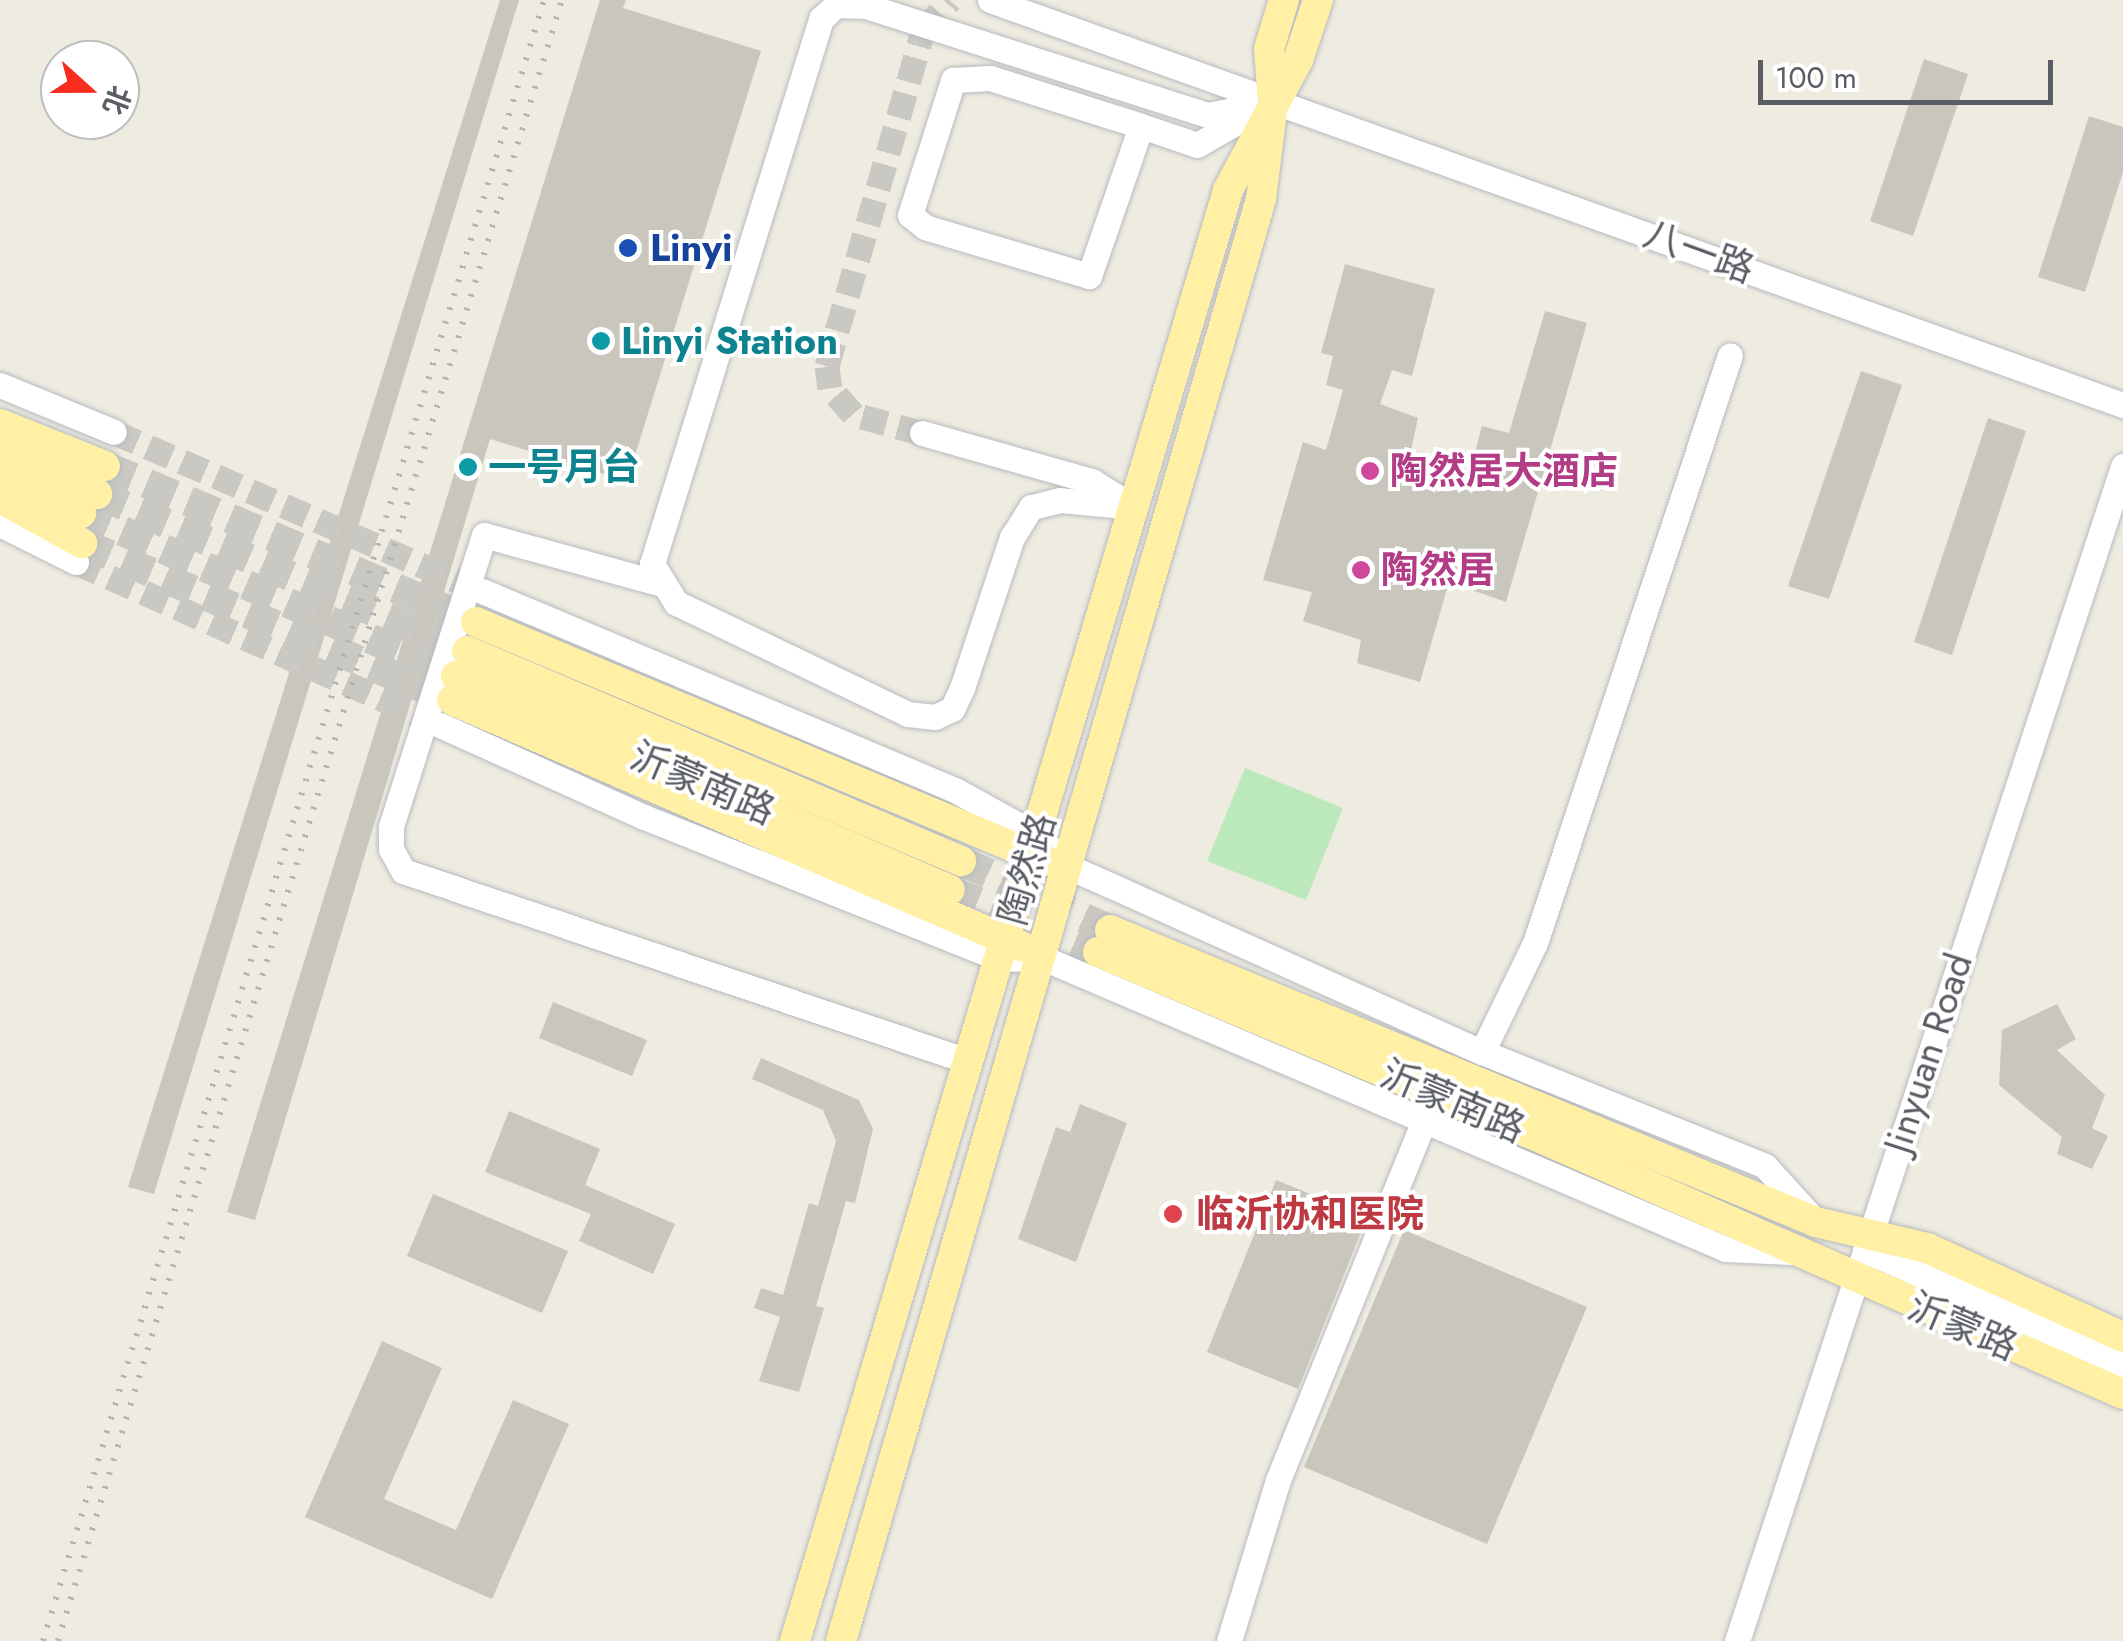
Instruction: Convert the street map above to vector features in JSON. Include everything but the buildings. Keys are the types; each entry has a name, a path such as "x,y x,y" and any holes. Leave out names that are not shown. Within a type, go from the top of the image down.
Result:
{"main road":[{"name":"陶然路","path":"841,1641 1261,199 1272,102 1268,49 1284,0"},
{"name":"陶然路","path":"795,1641 1228,190 1298,60 1318,0"},
{"path":"0,424 88,516"},
{"path":"0,446 88,516"},
{"path":"0,476 88,516"},
{"path":"0,498 88,516"},
{"path":"458,675 1035,846 1069,867"},
{"path":"458,675 1004,948 1043,958"},
{"name":"沂蒙南路","path":"458,675 956,876"},
{"name":"沂蒙南路","path":"1806,1253 1104,942 1816,1222"},
{"name":"沂蒙路","path":"1816,1222 1865,1253 2123,1394"},
{"name":"沂蒙路","path":"1806,1253 1927,1248 2123,1337"}],"street":[{"name":"八一路","path":"990,0 2123,405"},
{"path":"1134,507 1060,500 1031,507 1012,537 962,688 952,709 935,718 908,714 676,603 658,583 652,564 661,522 821,19 836,5 866,6 1208,115 1272,102"},
{"path":"1141,126 1090,276 924,227 910,215 954,80 990,78 1141,126 1197,145 1272,102"},
{"path":"1482,1052 1535,942 1730,355"},
{"path":"0,385 114,432"},
{"path":"922,433 1092,481 1134,507"},
{"name":"Jinyuan Road","path":"1737,1641 2123,466"},
{"path":"0,524 88,516"},
{"path":"658,583 484,535 391,828 390,849 403,872 968,1061"},
{"path":"482,590 955,790 1035,846"},
{"path":"1069,867 1482,1052 1765,1166 1816,1222"},
{"path":"1043,958 1726,1249 1806,1253"},
{"path":"1228,1641 1278,1480 1424,1118"},
{"path":"1865,1253 2123,1365"}],"green space":[{"path":"1245,768 1343,808 1306,900 1207,861"}],"tunnel":[{"path":"922,433 853,414 830,388 827,366 923,31 950,0"},
{"path":"114,432 482,591"},
{"path":"105,466 476,622"},
{"path":"97,494 467,651"},
{"path":"81,513 456,676"},
{"path":"82,543 452,700"},
{"path":"76,562 440,725"},
{"path":"961,861 1110,930"},
{"path":"950,890 1098,952"}],"railway":[{"path":"43,1641 544,0"},
{"path":"58,1641 562,0"}],"place":[{"name":"Linyi","path":"628,248"},
{"name":"Linyi Station","path":"601,341"},
{"name":"一号月台","path":"468,467"},
{"name":"陶然居大酒店","path":"1370,471"},
{"name":"陶然居","path":"1361,570"},
{"name":"临沂协和医院","path":"1173,1214"}]}
